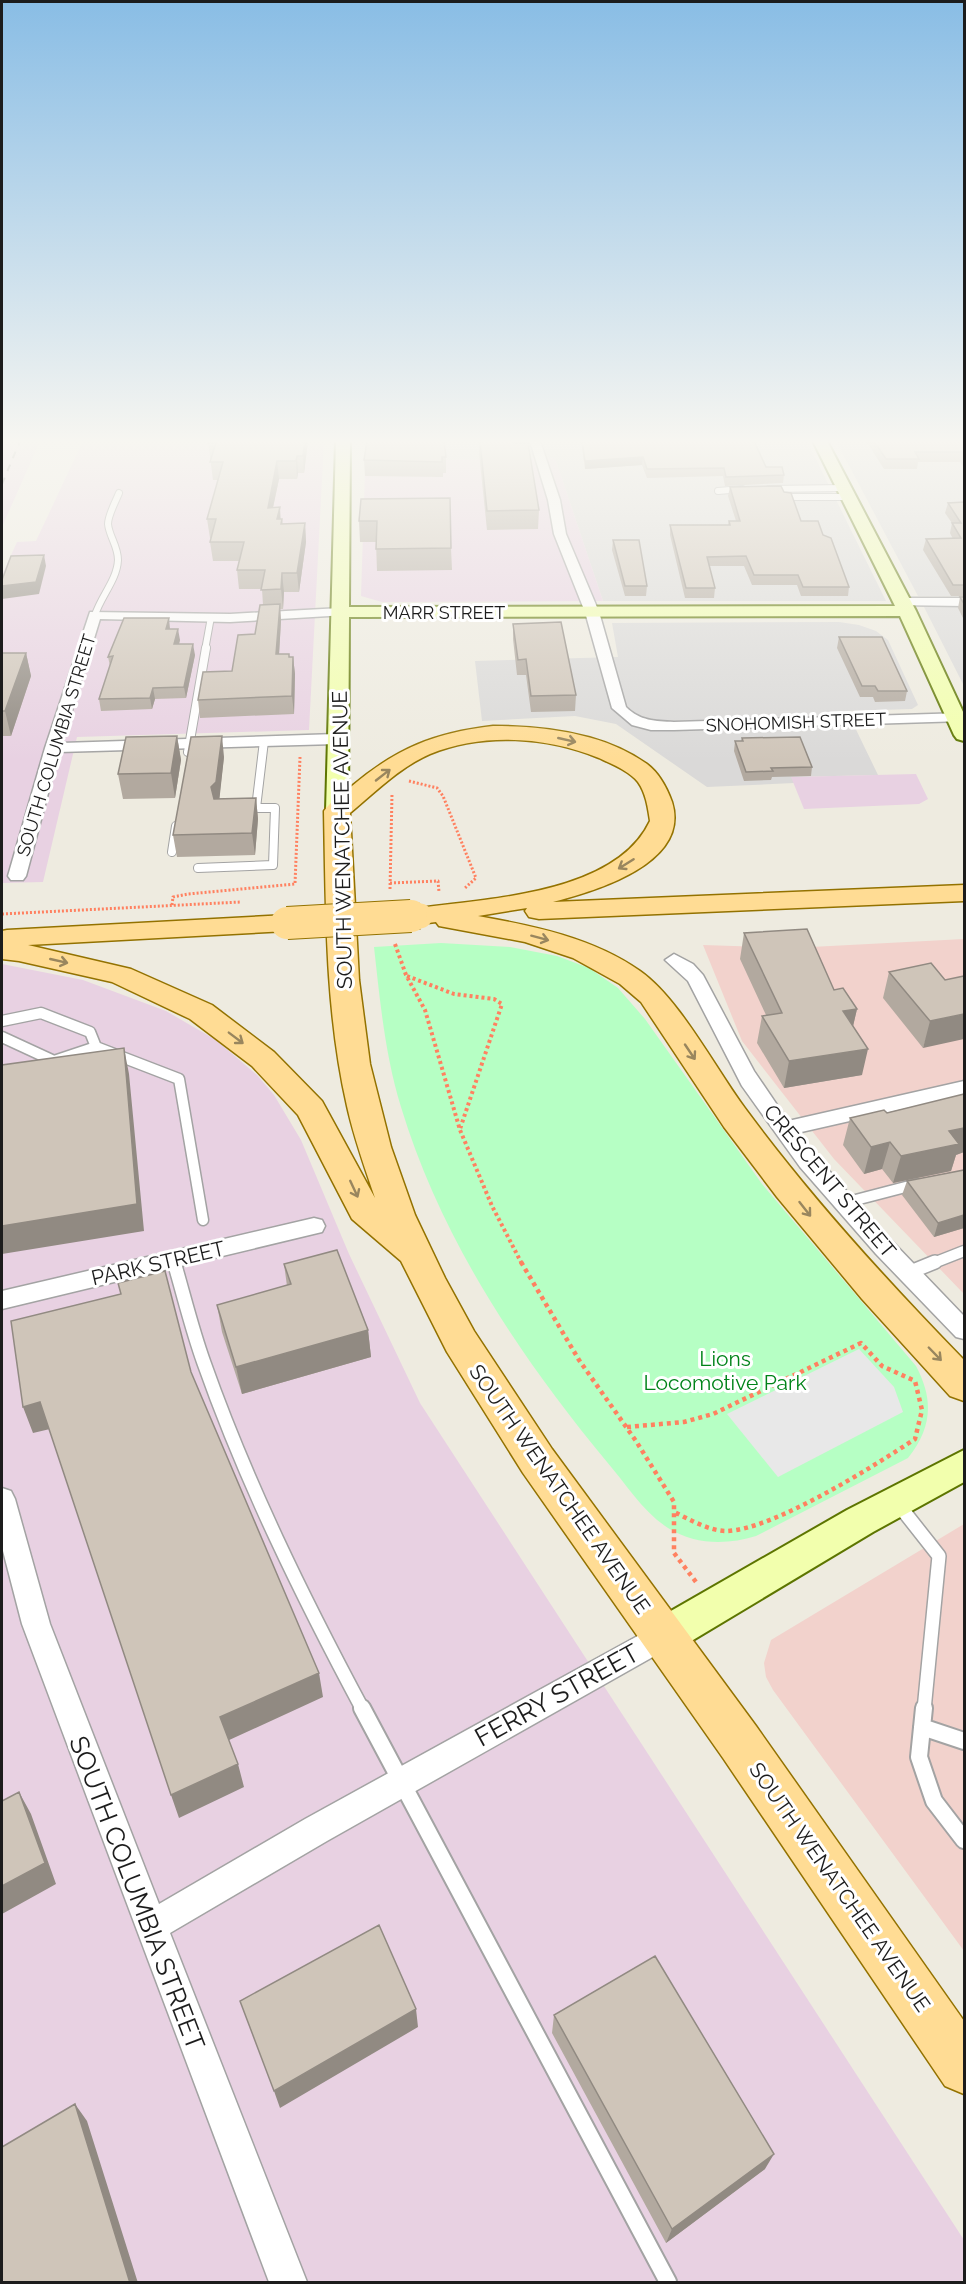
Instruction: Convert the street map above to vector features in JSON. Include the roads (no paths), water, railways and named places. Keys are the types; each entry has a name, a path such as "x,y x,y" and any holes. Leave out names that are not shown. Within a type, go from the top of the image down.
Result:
{"main road":[{"name":"SOUTH WENATCHEE AVENUE","path":"342,548 336,739 340,949 360,1091 381,1167 414,1254 472,1364 515,1431 664,1636 964,2067"},
{"path":"874,548 960,717 964,735"},
{"name":"MARR STREET","path":"341,612 793,612 904,607"},
{"name":"MARR STREET","path":"793,612 807,617 868,618 892,627 924,648"},
{"path":"2,938 287,923 429,900 578,887 621,868 644,853 663,821 660,800 649,780 628,762 598,748 538,735 479,735 447,740 419,750 337,811"},
{"path":"429,900 964,893"},
{"path":"429,900 478,924 555,942 612,965 636,981 662,1011 735,1118 816,1222 863,1278 964,1384"},
{"path":"2,951 19,952 122,975 201,1012 263,1059 311,1109 364,1210 414,1254"},
{"name":"FERRY STREET","path":"664,1636 896,1501 964,1465"}],"street":[{"path":"566,548 592,612"},
{"name":"MARR STREET","path":"904,607 964,602"},
{"name":"MARR STREET","path":"95,615 211,617 341,612"},
{"name":"SNOHOMISH STREET","path":"592,612 618,708 635,722 674,726 960,717"},
{"name":"SOUTH COLUMBIA STREET","path":"18,876 53,748 95,615"},
{"path":"53,748 336,739"},
{"name":"CRESCENT STREET","path":"674,960 686,968 696,980 741,1066 784,1129 844,1203 964,1330"},
{"path":"784,1129 964,1088"},
{"name":"PARK STREET","path":"2,1300 314,1226"},
{"name":"SOUTH COLUMBIA STREET","path":"2,1499 36,1624 150,1928 288,2283"},
{"name":"FERRY STREET","path":"150,1928 401,1782 664,1636"}],"lane":[{"path":"95,615 117,567 117,548"},
{"path":"186,765 211,617"},
{"path":"256,808 264,741"},
{"path":"198,868 273,866 275,808 238,808"},
{"path":"172,852 177,820"},
{"path":"2,1021 40,1013 90,1032 96,1047"},
{"path":"2,1037 54,1061 96,1047 179,1079 203,1220"},
{"path":"844,1203 934,1180"},
{"path":"915,1280 964,1251"},
{"path":"173,1260 203,1361 229,1429 311,1612 669,2283"},
{"path":"896,1501 939,1556 919,1757 934,1801 964,1840"},
{"path":"922,1727 964,1741"}],"park label":[{"name":"Lions Locomotive Park","path":"725,1370"}]}
